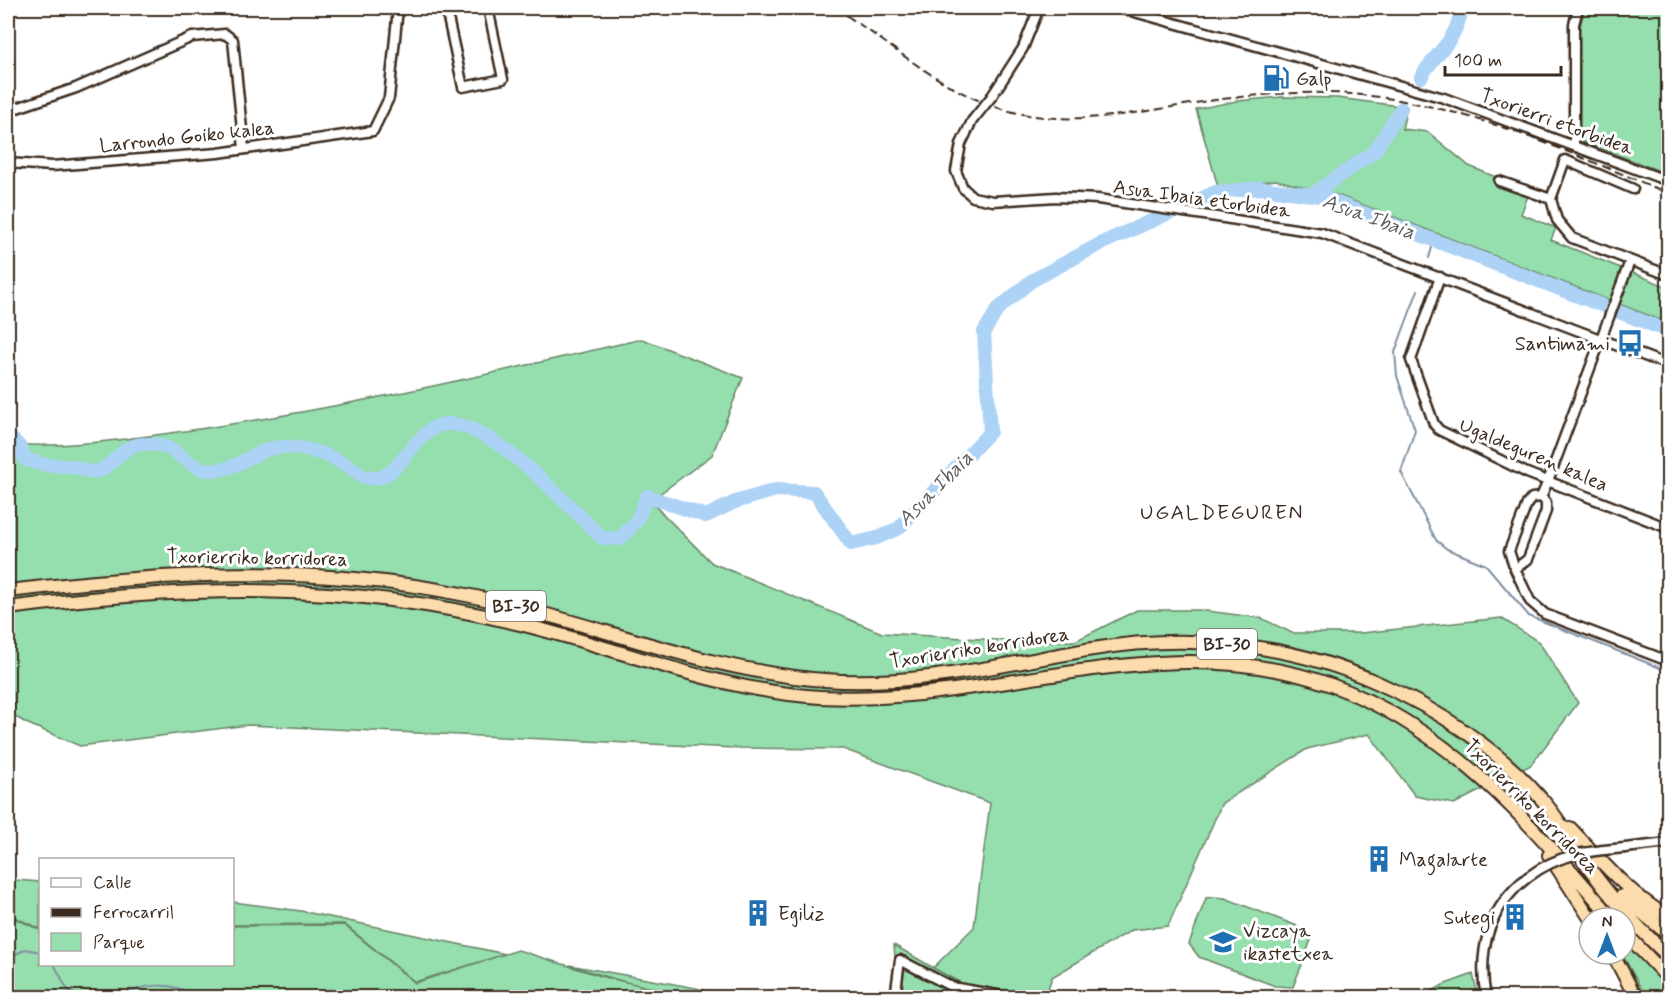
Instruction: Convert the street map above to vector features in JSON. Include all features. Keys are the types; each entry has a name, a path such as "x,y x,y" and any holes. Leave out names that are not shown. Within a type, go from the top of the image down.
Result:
{"highway":[{"name":"Txorierriko korridorea","path":"8,591 136,577 200,573 278,573 365,579 434,589 509,604 747,670 847,682 937,677 1134,644 1195,642 1241,645 1321,662 1369,679 1405,696 1448,721 1501,759 1544,802 1611,894 1668,957"},
{"name":"Txorierriko korridorea","path":"8,608 201,590 277,590 372,597 431,605 519,623 741,686 834,698 923,695 1143,662 1208,661 1248,665 1333,686 1396,716 1464,762 1532,828 1601,906"},
{"path":"1544,802 1620,879 1652,907 1668,917"},
{"path":"1532,828 1582,906"},
{"path":"1566,832 1627,902 1668,934"},
{"path":"1637,946 1668,978"},
{"path":"1612,966 1628,998"},
{"path":"1619,966 1636,998"}],"street":[{"name":"Larrondo Goiko kalea","path":"8,163 52,166 244,149 369,132 376,126 389,98 398,8"},
{"path":"451,8 446,9 463,87 503,79 488,8"},
{"name":"Asua Ibaia etorbidea","path":"1039,8 1023,48 992,96 972,121 958,151 956,171 963,188 973,197 993,201 1067,198 1125,203 1323,233 1668,365"},
{"name":"Txorierri etorbidea","path":"1120,8 1403,85 1574,145 1668,181"},
{"path":"1574,145 1574,24 1578,8"},
{"path":"8,111 76,88 145,56 199,35 225,34 233,40 244,149"},
{"path":"1634,189 1565,160 1551,199 1557,220 1572,238 1668,275"},
{"path":"1499,181 1551,199"},
{"path":"1541,497 1630,261"},
{"name":"Ugaldeguren kalea","path":"1440,278 1411,360 1434,424 1439,430 1498,460 1668,528"},
{"path":"1541,497 1529,500 1509,551 1530,601 1545,614 1668,661"},
{"path":"1515,569 1528,558 1546,511 1546,502 1541,497"},
{"path":"1486,998 1482,958 1489,928 1507,897 1528,877 1550,862 1574,854 1668,843"},
{"path":"895,998 900,960 952,987 1014,998"}],"green space":[{"path":"1585,8 1668,8 1668,174 1578,140 1579,30"},
{"path":"1282,97 1337,98 1407,107 1402,129 1428,132 1469,166 1530,191 1521,214 1556,228 1551,240 1668,287 1668,323 1340,196 1276,180 1218,187 1196,109 1237,101"},
{"path":"642,339 743,378 712,455 650,501 712,563 882,633 1013,641 1075,641 1137,610 1199,610 1261,618 1292,633 1361,633 1501,618 1539,642 1578,703 1531,765 1454,804 1415,796 1369,734 1307,749 1222,803 1168,926 1132,930 1052,977 1047,992 1049,997 1006,997 961,983 933,968 974,927 990,803 843,749 735,748 248,725 80,746 26,723 8,712 8,444 58,445 107,441 261,419 425,388"},
{"path":"8,876 15,880 39,882 39,929 8,914"},
{"path":"1206,898 1225,898 1297,926 1311,940 1293,987 1275,986 1199,957 1189,944"},
{"path":"234,902 301,911 505,954 415,982 344,924 234,925"},
{"path":"8,915 39,930 39,966 234,966 234,926 344,925 415,983 518,950 604,977 692,997 8,997"},
{"path":"894,945 961,984 1002,997 898,997"},
{"path":"1637,955 1668,988 1668,997 1646,997 1629,966 1637,966"},
{"path":"569,965 696,988 728,997 667,992"},
{"path":"1473,974 1478,997 1422,997 1443,985"}],"waterway":[{"path":"1421,77 1455,30 1462,8"},
{"path":"1313,194 1374,152 1401,109"},
{"name":"Asua Ibaia","path":"8,435 20,447 25,459 41,464 72,466 90,472 103,469 126,450 144,444 166,447 193,465 209,470 228,468 271,448 289,447 323,454 365,477 378,478 389,473 399,464 427,432 439,426 453,424 471,429 491,439 511,454 552,489 602,538 620,539 637,520 647,496 706,516 735,502 776,490 814,492 851,544 877,538 899,528 990,432 984,332 998,309 1031,281 1102,243 1216,192 1260,188 1320,196 1668,331"},
{"path":"1429,258 1434,240"},
{"path":"1418,290 1395,352 1397,376 1415,430 1401,472 1436,540 1447,549 1486,565 1529,616 1668,671"},
{"path":"8,958 26,949 39,952"},
{"path":"55,966 67,989 81,998"},
{"path":"120,998 148,986 169,986 188,992 197,998"}],"railway":[{"path":"835,8 928,73 967,95 1016,113 1044,117 1101,117 1215,100 1300,93 1351,94 1393,99 1434,107 1513,131 1668,193"}],"place":[{"name":"Galp","path":"1276,78"},
{"name":"Santimami","path":"1630,343"},
{"name":"Magalarte","path":"1379,859"},
{"name":"Egiliz","path":"758,913"},
{"name":"Sutegi","path":"1515,917"},
{"name":"Vizcaya ikastetxea","path":"1223,942"}],"district":[{"name":"UGALDEGUREN","path":"1222,512"}]}
